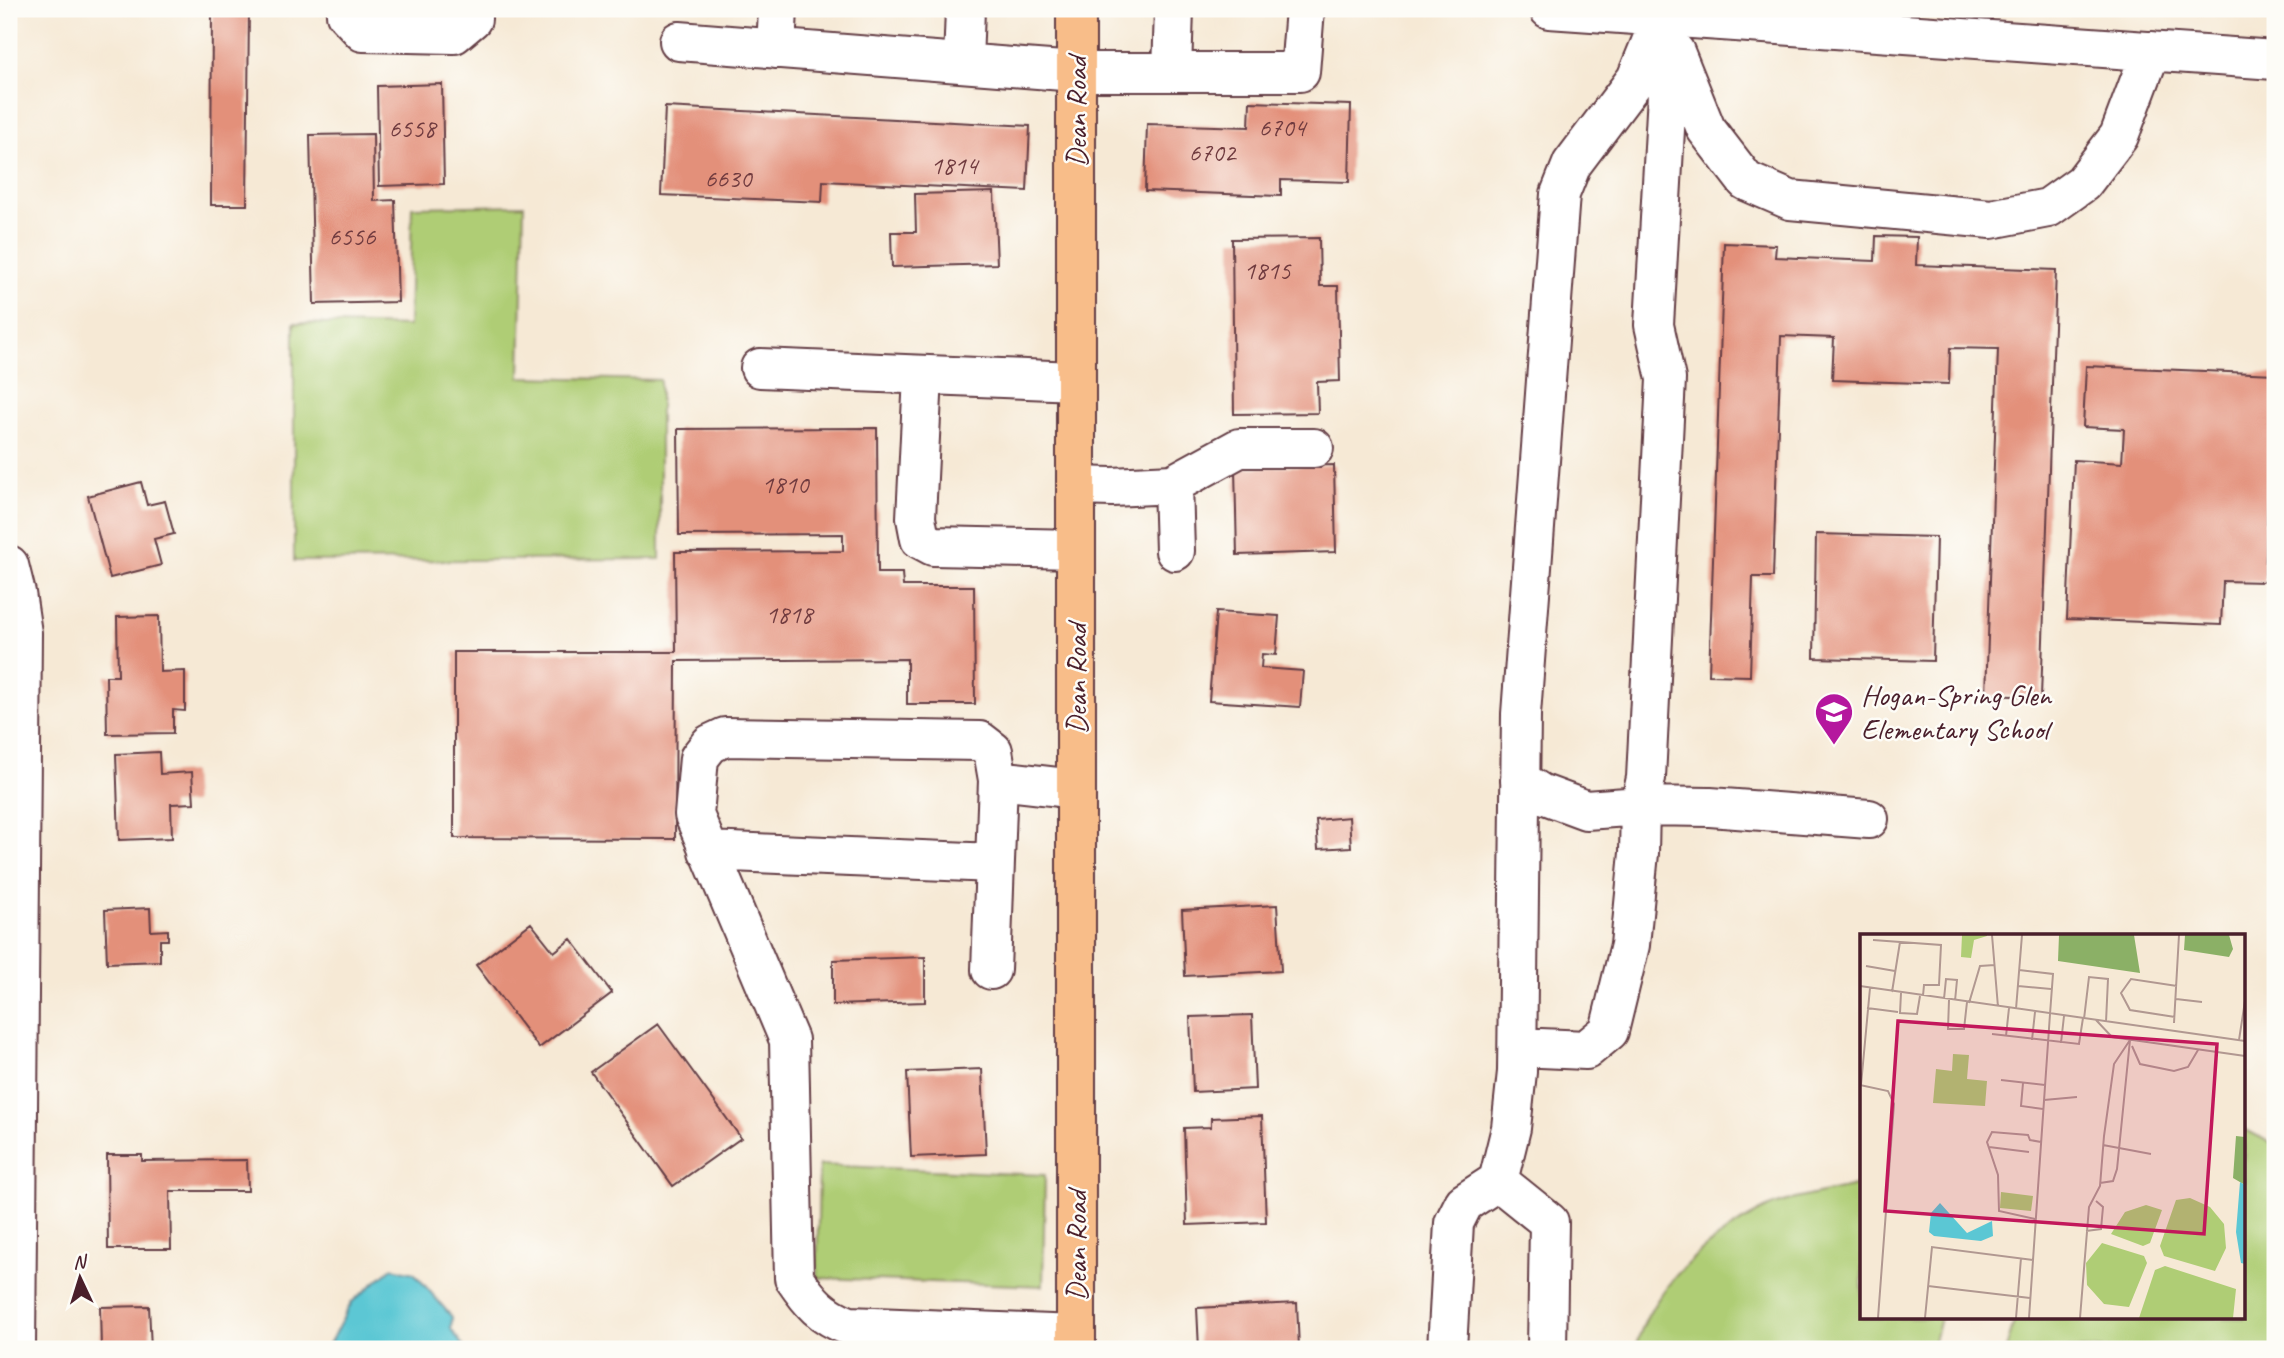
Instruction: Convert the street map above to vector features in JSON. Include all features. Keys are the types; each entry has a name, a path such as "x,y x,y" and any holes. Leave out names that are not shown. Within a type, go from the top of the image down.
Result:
{"main road":[{"name":"Dean Road","path":"1076,9 1076,1342"}],"street":[{"path":"346,9 346,14 363,32 454,34 472,19 472,9"},
{"path":"776,49 778,9"},
{"path":"963,63 965,9"},
{"path":"1172,72 1174,9"},
{"path":"679,41 1076,72 1300,72 1305,9"},
{"path":"1549,9 2275,60"},
{"path":"1661,18 1706,129 1746,181 1790,200 1991,219 2048,208 2083,183 2119,136 2151,51"},
{"path":"1447,1349 1454,1223 1464,1203 1498,1181 1511,1128 1518,1047 1521,714 1560,194 1572,164 1636,79 1661,18"},
{"path":"1518,1047 1586,1050 1609,1031 1630,945 1639,853 1640,806 1646,778 1666,379 1654,325 1667,94 1661,18"},
{"path":"760,368 1076,381"},
{"path":"923,376 916,518 920,539 933,546 1076,549"},
{"path":"1076,486 1173,484 1239,448 1314,448"},
{"path":"1173,484 1175,551"},
{"path":"9,565 22,633 16,1349"},
{"path":"990,970 998,780 993,751 980,741 725,737 710,744 699,758 694,815 789,1040 794,1278 811,1302 829,1318 849,1326 1076,1342"},
{"path":"998,780 1076,789"},
{"path":"1520,780 1540,793 1586,810 1640,806 1710,807 1869,819"},
{"path":"708,850 994,863"},
{"path":"1498,1181 1549,1222 1547,1349"}],"green space":[{"path":"524,205 520,377 660,380 660,559 294,561 294,323 409,326 412,207"},
{"path":"2246,1130 2275,1145 2275,1349 2006,1349 2014,1320 2246,1320"},
{"path":"819,1165 1045,1175 1043,1286 817,1278"},
{"path":"1860,1187 1860,1320 1939,1320 1932,1349 1635,1349 1655,1304 1687,1264 1726,1232 1747,1219 1769,1207 1799,1198"}],"water":[{"path":"392,1268 414,1273 452,1317 451,1329 465,1349 328,1349 352,1302"}],"building":[{"path":"212,9 249,9 247,205 211,205"},
{"path":"442,84 444,184 379,186 377,86"},
{"path":"1250,102 1351,105 1349,182 1281,180 1281,196 1145,191 1147,124 1249,127"},
{"path":"665,107 1030,126 1027,191 823,181 822,202 661,195"},
{"path":"373,134 374,201 395,200 398,302 314,304 310,135"},
{"path":"994,192 997,264 892,267 891,232 916,232 915,194"},
{"path":"1876,236 1917,237 1916,265 2056,270 2041,697 1986,695 1998,349 1950,348 1949,384 1832,380 1834,338 1781,336 1773,577 1753,577 1750,676 1709,675 1724,243 1776,245 1775,257 1875,261"},
{"path":"1319,238 1320,286 1338,286 1340,381 1317,382 1318,413 1234,414 1232,239"},
{"path":"2086,366 2275,374 2275,496 2268,496 2265,582 2223,581 2221,625 2067,619 2074,460 2122,463 2124,429 2083,427"},
{"path":"877,428 878,573 902,573 903,586 974,586 975,704 907,704 907,659 676,661 675,839 454,838 454,652 676,652 675,552 843,551 843,534 679,535 678,429"},
{"path":"1334,465 1336,552 1237,555 1235,468"},
{"path":"141,482 147,505 165,501 174,534 154,539 161,565 110,578 88,496"},
{"path":"1816,534 1936,537 1933,661 1814,658"},
{"path":"1216,612 1279,616 1276,655 1262,654 1261,668 1303,671 1300,707 1209,701"},
{"path":"159,616 160,672 185,671 185,711 173,710 173,733 107,734 106,676 118,676 117,617"},
{"path":"159,752 160,774 192,772 194,803 171,804 172,838 119,840 116,754"},
{"path":"1349,817 1351,847 1318,849 1316,820"},
{"path":"1277,905 1281,971 1185,976 1182,910"},
{"path":"150,908 151,931 168,930 168,940 160,940 160,961 107,963 105,910"},
{"path":"531,923 554,952 571,939 612,993 539,1048 476,965"},
{"path":"925,957 925,1002 833,1005 833,960"},
{"path":"1252,1015 1255,1089 1193,1092 1190,1017"},
{"path":"658,1024 741,1138 673,1186 591,1072"},
{"path":"982,1069 986,1154 911,1157 907,1072"},
{"path":"1262,1116 1266,1222 1187,1225 1184,1128 1211,1127 1211,1118"},
{"path":"107,1155 142,1155 142,1161 247,1160 248,1191 170,1191 171,1249 108,1249"},
{"path":"1297,1303 1299,1349 1199,1349 1197,1308"},
{"path":"149,1306 151,1349 101,1349 100,1307"}],"place":[{"name":"Hogan-Spring Glen Elementary School","path":"1834,746"}]}
